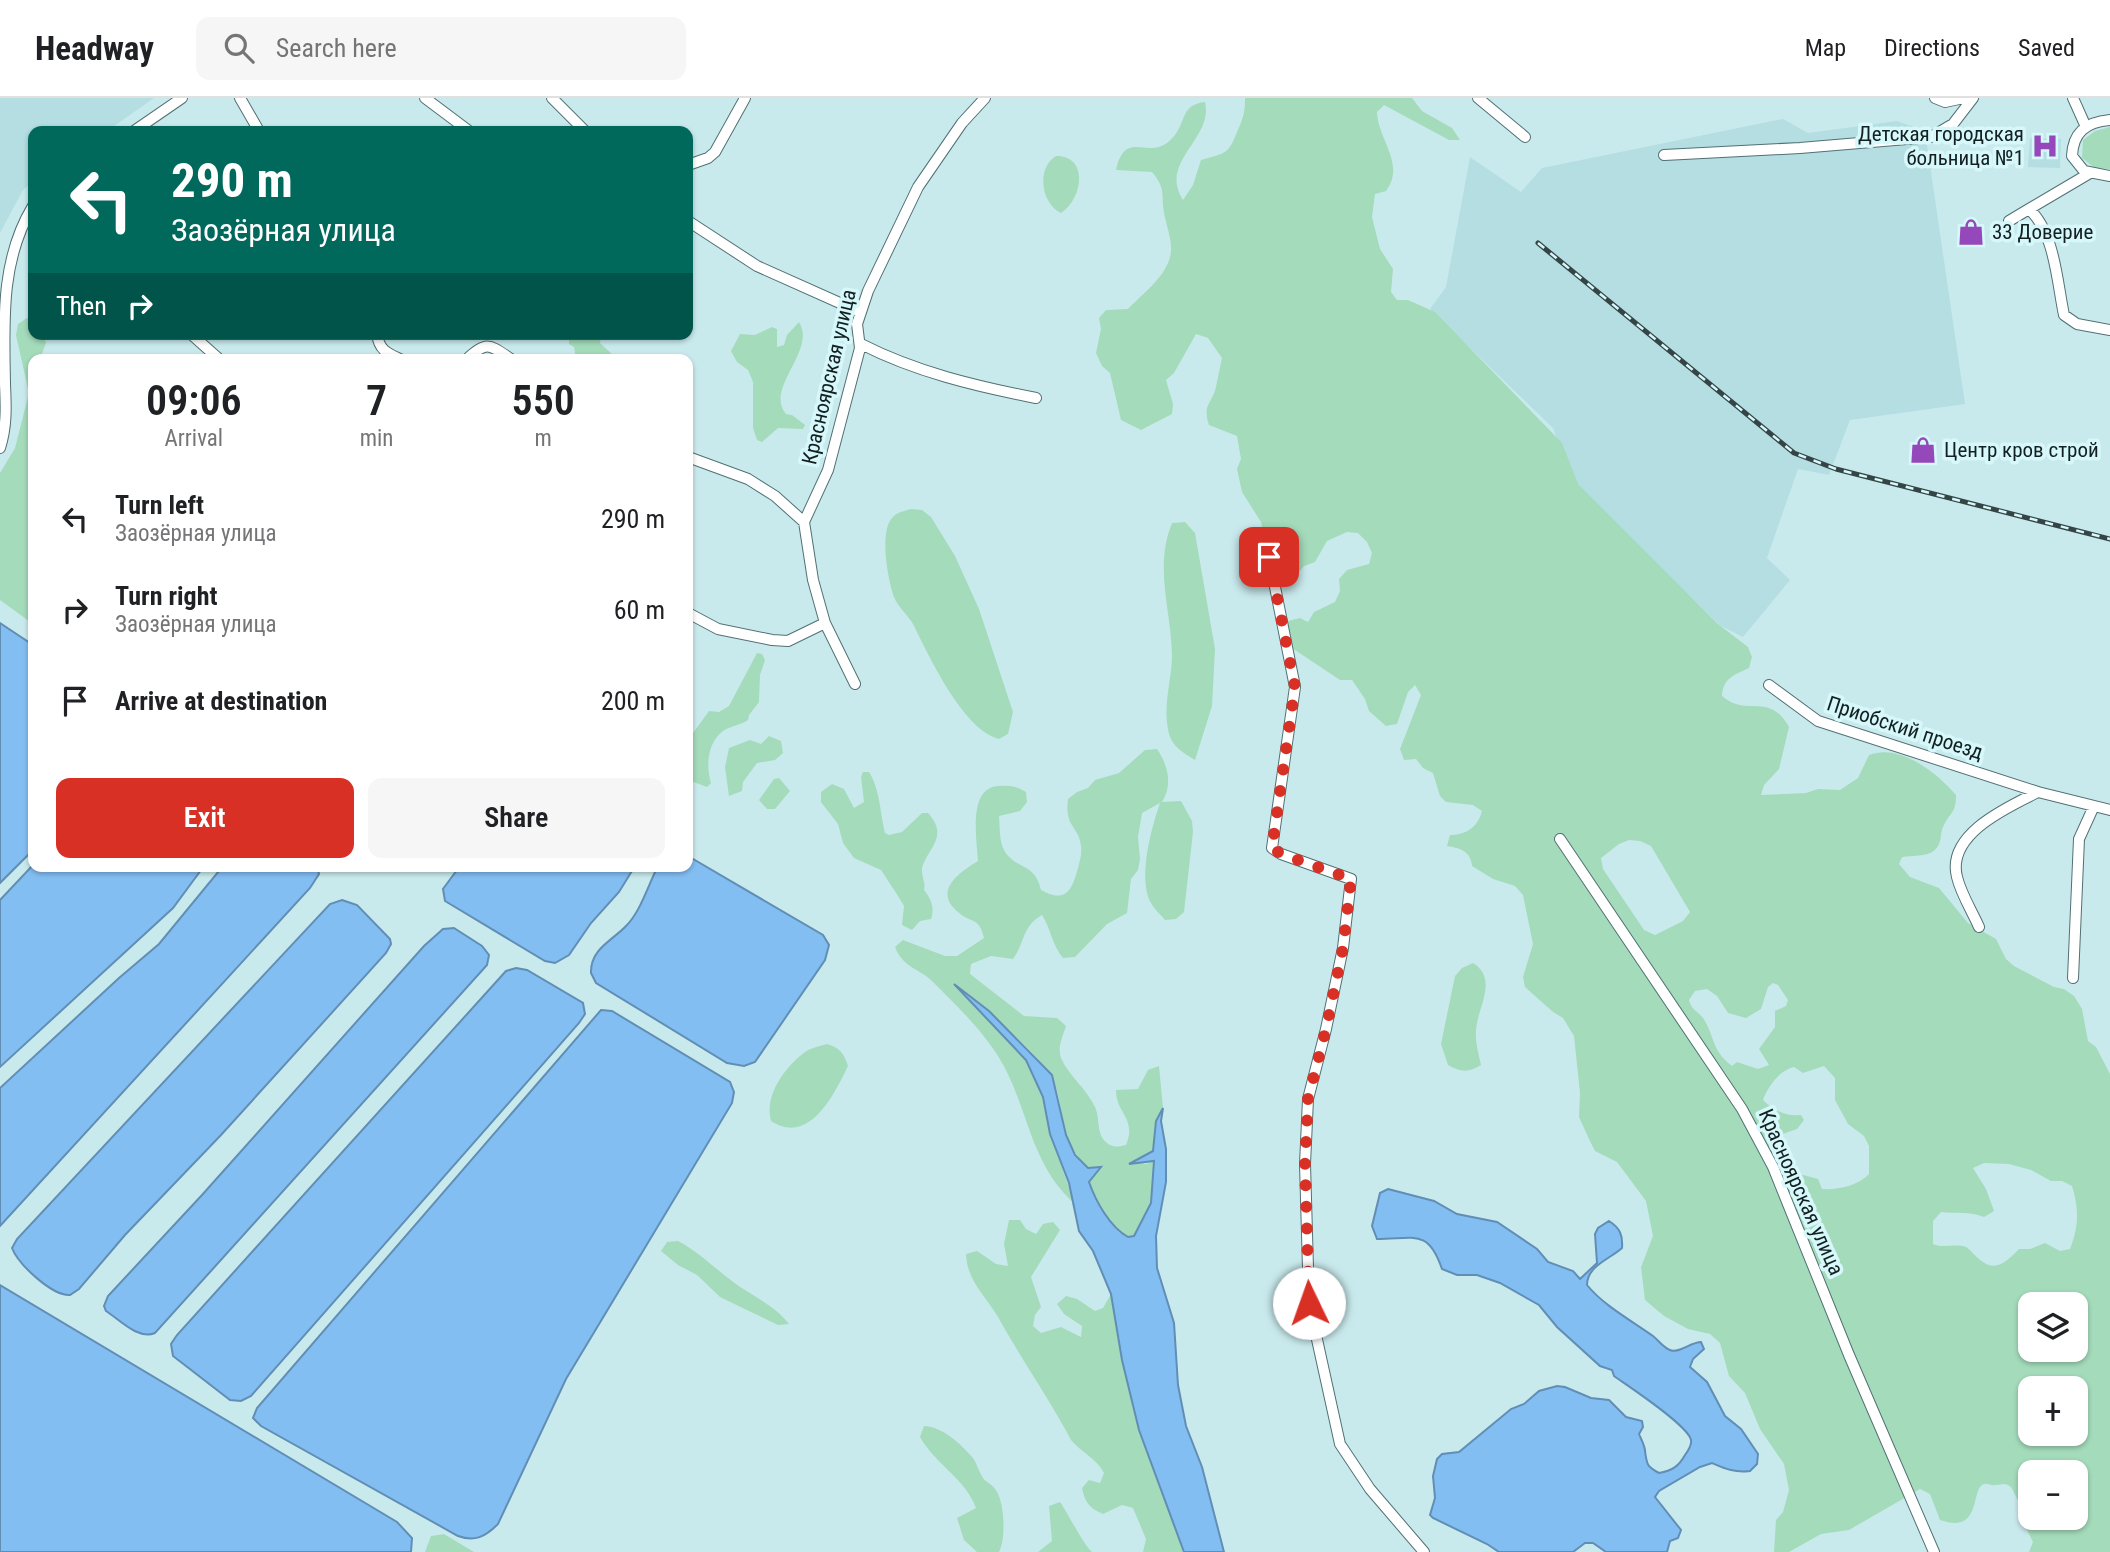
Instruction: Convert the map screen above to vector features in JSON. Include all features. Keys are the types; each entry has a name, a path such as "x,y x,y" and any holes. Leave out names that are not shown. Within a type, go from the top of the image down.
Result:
{"street":[{"path":"141,126 182,98"},
{"path":"240,98 256,126"},
{"path":"425,98 462,126"},
{"path":"552,98 579,126"},
{"path":"693,163 708,158 715,152 745,98"},
{"name":"Красноярская улица","path":"804,522 828,470 861,344 857,335 860,312 890,242 918,187 962,123 985,98"},
{"path":"1478,98 1525,136"},
{"path":"1935,98 1945,102 1964,98"},
{"path":"1664,155 1800,148 1931,137 1953,124 1973,98"},
{"path":"2073,98 2086,127"},
{"path":"2110,120 2086,127 2075,135 2072,156 2084,171 2110,176"},
{"path":"2009,221 2090,173"},
{"path":"2029,209 2038,217 2043,228 2064,315 2077,324 2110,330"},
{"path":"0,448 6,422 4,301 15,240 28,215"},
{"path":"693,224 757,266 860,312"},
{"path":"198,340 213,354"},
{"path":"378,340 388,354"},
{"path":"861,344 894,360 968,385 1036,398"},
{"path":"472,354 480,346 488,345 503,354"},
{"path":"693,459 748,480 775,496 804,522 813,580 825,623 855,684"},
{"path":"1269,557 1295,687 1272,848 1281,854 1351,879 1340,961 1308,1099 1305,1164 1309,1303 1340,1444 1370,1489 1424,1552"},
{"path":"693,616 718,629 788,641 825,623"},
{"name":"Приобский проезд","path":"1769,685 1818,721 2038,792 2110,810"},
{"path":"1979,927 1957,877 1956,861 1959,850 1980,825 2000,811 2038,792"},
{"path":"2073,978 2080,839 2094,806"},
{"name":"Красноярская улица","path":"1560,839 1742,1109 1773,1167 1849,1355 1934,1552"}],"shaded area":[{"path":"0,98 154,98 114,126 28,126 28,186 0,233"},
{"path":"1783,119 1808,133 1897,121 1925,131 1965,404 1850,420 1829,475 1798,469 1767,558 1790,580 1743,637 1721,626 1609,518 1572,478 1553,428 1430,309 1446,287 1470,157 1521,192 1542,168"},
{"name":"Детская городская больница №1","path":"2030,138 2061,139 2060,168 2028,167"}],"green space":[{"path":"1245,98 1412,98 1422,111 1452,128 1460,140 1449,140 1384,105 1377,112 1393,171 1386,191 1375,194 1372,217 1380,249 1393,269 1391,292 1397,300 1408,300 1435,312 1562,443 1578,484 1718,624 1748,647 1752,657 1749,668 1727,681 1722,696 1740,705 1774,710 1789,727 1779,769 1764,785 1761,795 1806,793 1818,789 1840,790 1858,778 1869,755 1881,752 1893,753 1917,762 1956,795 1954,809 1943,827 1935,850 1927,854 1902,857 1899,864 1910,877 1939,888 1968,923 1996,939 2006,959 2014,966 2074,996 2082,1009 2088,1041 2096,1047 2110,1074 2110,1552 2029,1552 2033,1542 2027,1530 2088,1530 2088,1460 2018,1460 2018,1500 2011,1487 2005,1484 1984,1484 1977,1493 1969,1516 1954,1523 1940,1520 1930,1494 1920,1489 1849,1530 1821,1534 1789,1552 1774,1552 1776,1520 1783,1512 1789,1490 1784,1464 1760,1429 1745,1393 1729,1376 1720,1343 1710,1334 1688,1329 1664,1316 1645,1300 1641,1267 1653,1236 1646,1201 1617,1162 1595,1151 1579,1117 1580,1093 1574,1036 1563,1018 1525,987 1523,977 1533,944 1523,895 1515,886 1493,879 1472,866 1470,857 1464,852 1447,846 1450,835 1461,834 1470,829 1478,822 1482,811 1473,805 1446,802 1440,796 1433,773 1423,768 1416,759 1404,760 1400,749 1421,695 1415,685 1408,692 1397,724 1386,726 1369,711 1365,699 1352,680 1340,680 1292,648 1287,634 1288,621 1300,618 1308,622 1314,612 1335,602 1340,591 1339,579 1347,570 1369,564 1372,553 1367,542 1358,533 1347,532 1327,541 1315,562 1304,566 1290,582 1279,577 1269,557 1261,522 1242,492 1237,469 1241,459 1237,436 1209,425 1207,408 1216,387 1222,358 1208,338 1196,334 1174,373 1166,380 1173,404 1172,414 1141,430 1121,420 1110,373 1102,366 1096,353 1101,329 1099,318 1106,310 1128,309 1166,268 1171,251 1159,183 1152,172 1116,170 1120,158 1131,148 1159,147 1167,143 1178,130 1190,107 1205,102 1206,115 1202,127 1177,173 1177,186 1183,200 1193,185 1201,160 1227,150 1244,112","holes":["1629,840 1651,846 1690,912 1683,921 1655,935 1644,930 1603,869 1601,858","1773,983 1778,985 1788,1000 1786,1006 1775,1011 1775,1027 1759,1049 1769,1065 1758,1069 1737,1062 1732,1066 1720,1054 1707,1025 1689,1000 1695,991 1707,989 1717,996 1728,1013 1746,1018 1761,1009 1768,987","1824,1066 1835,1078 1835,1100 1848,1124 1864,1136 1869,1146 1869,1174 1859,1182 1841,1188 1822,1189 1818,1179 1796,1173 1772,1151 1780,1135 1797,1129 1804,1120 1801,1115 1775,1110 1763,1100 1775,1079 1784,1071 1794,1067 1803,1073","1984,1163 2009,1164 2031,1170 2051,1181 2062,1181 2072,1186 2077,1218 2070,1249 2060,1251 2045,1243 2030,1249 2019,1249 2005,1262 1995,1266 1984,1263 1966,1247 1933,1244 1933,1221 1941,1212 1968,1213 1984,1217 1994,1211 1986,1189 1973,1168"]},
{"path":"2110,127 2110,169 2095,168 2082,158 2083,140 2095,131"},
{"path":"1056,156 1067,158 1074,163 1079,180 1074,199 1061,213 1049,202 1044,186 1046,169"},
{"path":"28,318 28,340 45,340 46,343 42,354 28,354 28,389 16,335 18,324"},
{"path":"799,322 803,333 801,345 785,381 781,404 786,414 792,415 805,425 803,429 778,428 762,442 757,440 753,428 753,382 748,370 737,362 731,351 740,334 755,335 772,327 777,329 777,347 784,345 787,335"},
{"path":"569,340 600,340 600,343 612,354 575,354 574,347 569,344"},
{"path":"28,397 28,620 0,600 0,473 15,448"},
{"path":"911,509 922,510 931,517 955,556 979,609 1013,712 1008,734 999,739 986,733 960,707 913,624 894,597 887,568 886,534 894,516"},
{"path":"1185,522 1195,533 1215,649 1212,706 1195,760 1174,744 1169,735 1167,720 1172,655 1164,556 1172,523"},
{"path":"757,653 762,654 765,660 760,675 759,702 748,720 723,731 714,742 708,763 711,783 707,787 693,782 693,733 709,711 719,712 729,706"},
{"path":"769,736 781,741 783,753 775,760 757,763 743,782 742,791 729,796 725,767 729,748 750,740 761,744"},
{"path":"1157,749 1168,775 1162,802 1181,801 1192,821 1184,912 1176,919 1165,920 1152,905 1147,893 1147,853 1160,803 1142,813 1138,837 1140,859 1138,870 1131,879 1127,913 1107,924 1075,957 1063,958 1042,915 1027,930 1013,959 991,956 971,964 970,974 1024,1016 1057,1018 1066,1026 1060,1046 1061,1058 1092,1100 1101,1135 1111,1145 1126,1145 1129,1136 1128,1122 1119,1105 1116,1090 1138,1089 1148,1070 1159,1066 1163,1108 1156,1121 1153,1151 1133,1162 1146,1164 1154,1161 1151,1203 1134,1236 1128,1237 1121,1233 1104,1213 1096,1198 1089,1182 1099,1168 1088,1168 1071,1146 1057,1092 1048,1071 1011,1032 960,989 1026,1060 1043,1097 1050,1134 1075,1204 1059,1187 1037,1150 1015,1089 994,1050 957,1006 928,977 902,959 895,947 903,940 945,956 957,956 984,938 980,926 963,916 951,904 948,890 957,876 978,861 976,816 982,795 989,789 1010,786 1026,792 1027,802 1020,811 999,816 1002,846 1014,861 1030,870 1041,890 1056,896 1062,895 1073,883 1081,852 1080,839 1068,815 1068,799 1088,788 1095,780 1119,773 1145,750"},
{"path":"863,772 869,772 875,786 885,833 889,835 902,832 922,813 928,813 937,829 935,842 922,868 924,890 932,903 933,911 931,919 920,921 912,930 902,925 904,906 881,870 854,858 843,843 838,824 821,802 821,792 832,784 844,789 854,808 864,802 861,777"},
{"path":"779,778 790,791 775,809 767,809 759,800 774,779"},
{"path":"1473,963 1481,970 1486,985 1476,1031 1481,1065 1464,1071 1448,1065 1441,1044 1455,976 1462,968"},
{"path":"827,1044 841,1052 848,1066 828,1103 808,1122 797,1127 785,1127 771,1121 773,1092 790,1065 805,1052"},
{"path":"1009,1220 1020,1220 1026,1229 1036,1234 1043,1224 1053,1222 1060,1230 1031,1277 1041,1307 1035,1315 1033,1326 1041,1333 1061,1327 1081,1337 1082,1326 1064,1314 1057,1304 1066,1296 1077,1299 1095,1311 1103,1308 1111,1294 1122,1360 1139,1430 1184,1552 1143,1552 1146,1539 1133,1508 1122,1505 1103,1514 1086,1501 1082,1488 1089,1480 1100,1483 1104,1473 1097,1463 1071,1440 973,1280 967,1264 966,1254 977,1251 996,1264 1008,1266 1004,1244"},
{"path":"678,1241 769,1306 789,1324 778,1325 720,1297 697,1275 678,1265 661,1251 667,1242"},
{"path":"924,1426 938,1429 957,1442 973,1458 983,1478 995,1489 1001,1502 1003,1520 1003,1538 999,1552 977,1552 964,1540 957,1518 976,1508 965,1488 926,1447 920,1437"},
{"path":"1060,1502 1092,1552 1038,1552 1052,1541 1049,1506"},
{"path":"444,1534 474,1552 425,1552 431,1536"}],"water":[{"path":"0,623 28,642 28,855 0,883"},
{"path":"693,859 823,935 829,945 825,960 755,1062 744,1066 727,1063 596,983 591,973 594,958 603,946 626,926 644,898 655,872 693,872"},
{"path":"28,870 200,872 173,908 0,1067 0,900"},
{"path":"218,872 318,872 310,888 0,1226 0,1088 159,944"},
{"path":"456,872 631,872 619,892 591,923 569,955 555,963 545,961 445,901 443,889"},
{"path":"342,900 357,905 390,939 391,944 386,953 221,1135 125,1235 79,1289 70,1295 63,1294 36,1278 15,1255 12,1248 17,1239 330,904"},
{"path":"454,928 482,946 489,955 487,965 155,1333 142,1334 106,1311 104,1306 108,1296 424,946 443,929"},
{"path":"516,968 527,970 583,1003 585,1014 251,1396 241,1401 230,1400 173,1356 171,1344 506,971"},
{"path":"954,984 989,1011 1052,1075 1066,1135 1075,1155 1088,1168 1101,1167 1089,1182 1092,1190 1110,1220 1128,1237 1134,1236 1151,1203 1154,1161 1129,1164 1153,1151 1156,1121 1163,1108 1161,1121 1166,1149 1166,1182 1156,1236 1157,1268 1174,1323 1178,1385 1186,1426 1202,1467 1224,1552 1184,1552 1139,1430 1122,1360 1111,1294 1093,1251 1079,1231 1069,1183 1050,1134 1043,1097 1026,1060"},
{"path":"601,1010 612,1011 730,1082 734,1092 732,1103 566,1379 498,1524 480,1537 464,1538 261,1426 253,1418 257,1408"},
{"path":"1388,1189 1434,1201 1457,1214 1497,1222 1537,1249 1548,1262 1573,1271 1580,1279 1597,1263 1595,1234 1598,1228 1609,1221 1620,1232 1622,1248 1595,1268 1587,1285 1609,1306 1668,1349 1673,1351 1701,1342 1704,1349 1693,1359 1690,1367 1707,1382 1725,1416 1741,1429 1758,1454 1757,1464 1750,1471 1740,1471 1712,1463 1659,1491 1655,1497 1681,1530 1678,1538 1670,1541 1667,1552 1606,1552 1593,1543 1585,1543 1573,1552 1499,1552 1433,1518 1430,1515 1435,1498 1433,1476 1437,1459 1442,1454 1459,1452 1511,1409 1524,1404 1539,1391 1557,1386 1565,1387 1591,1398 1609,1400 1626,1417 1642,1421 1643,1427 1639,1434 1647,1462 1659,1473 1678,1465 1691,1440 1669,1416 1614,1376 1612,1370 1600,1366 1557,1327 1539,1305 1500,1283 1477,1275 1457,1275 1442,1269 1437,1256 1425,1241 1410,1238 1377,1239 1372,1226 1380,1193"},
{"path":"0,1285 397,1522 412,1538 411,1552 0,1552"}],"railway":[{"path":"1538,243 1794,453 1836,469 2110,539"}],"place":[{"name":"Детская городская больница №1","path":"2045,146"},
{"name":"33 Доверие","path":"1971,232"},
{"name":"Центр кров строй","path":"1923,450"}],"route":[{"path":"1269,557 1295,687 1272,848 1281,854 1351,879 1343,948 1308,1099 1305,1164 1309,1303"}]}
